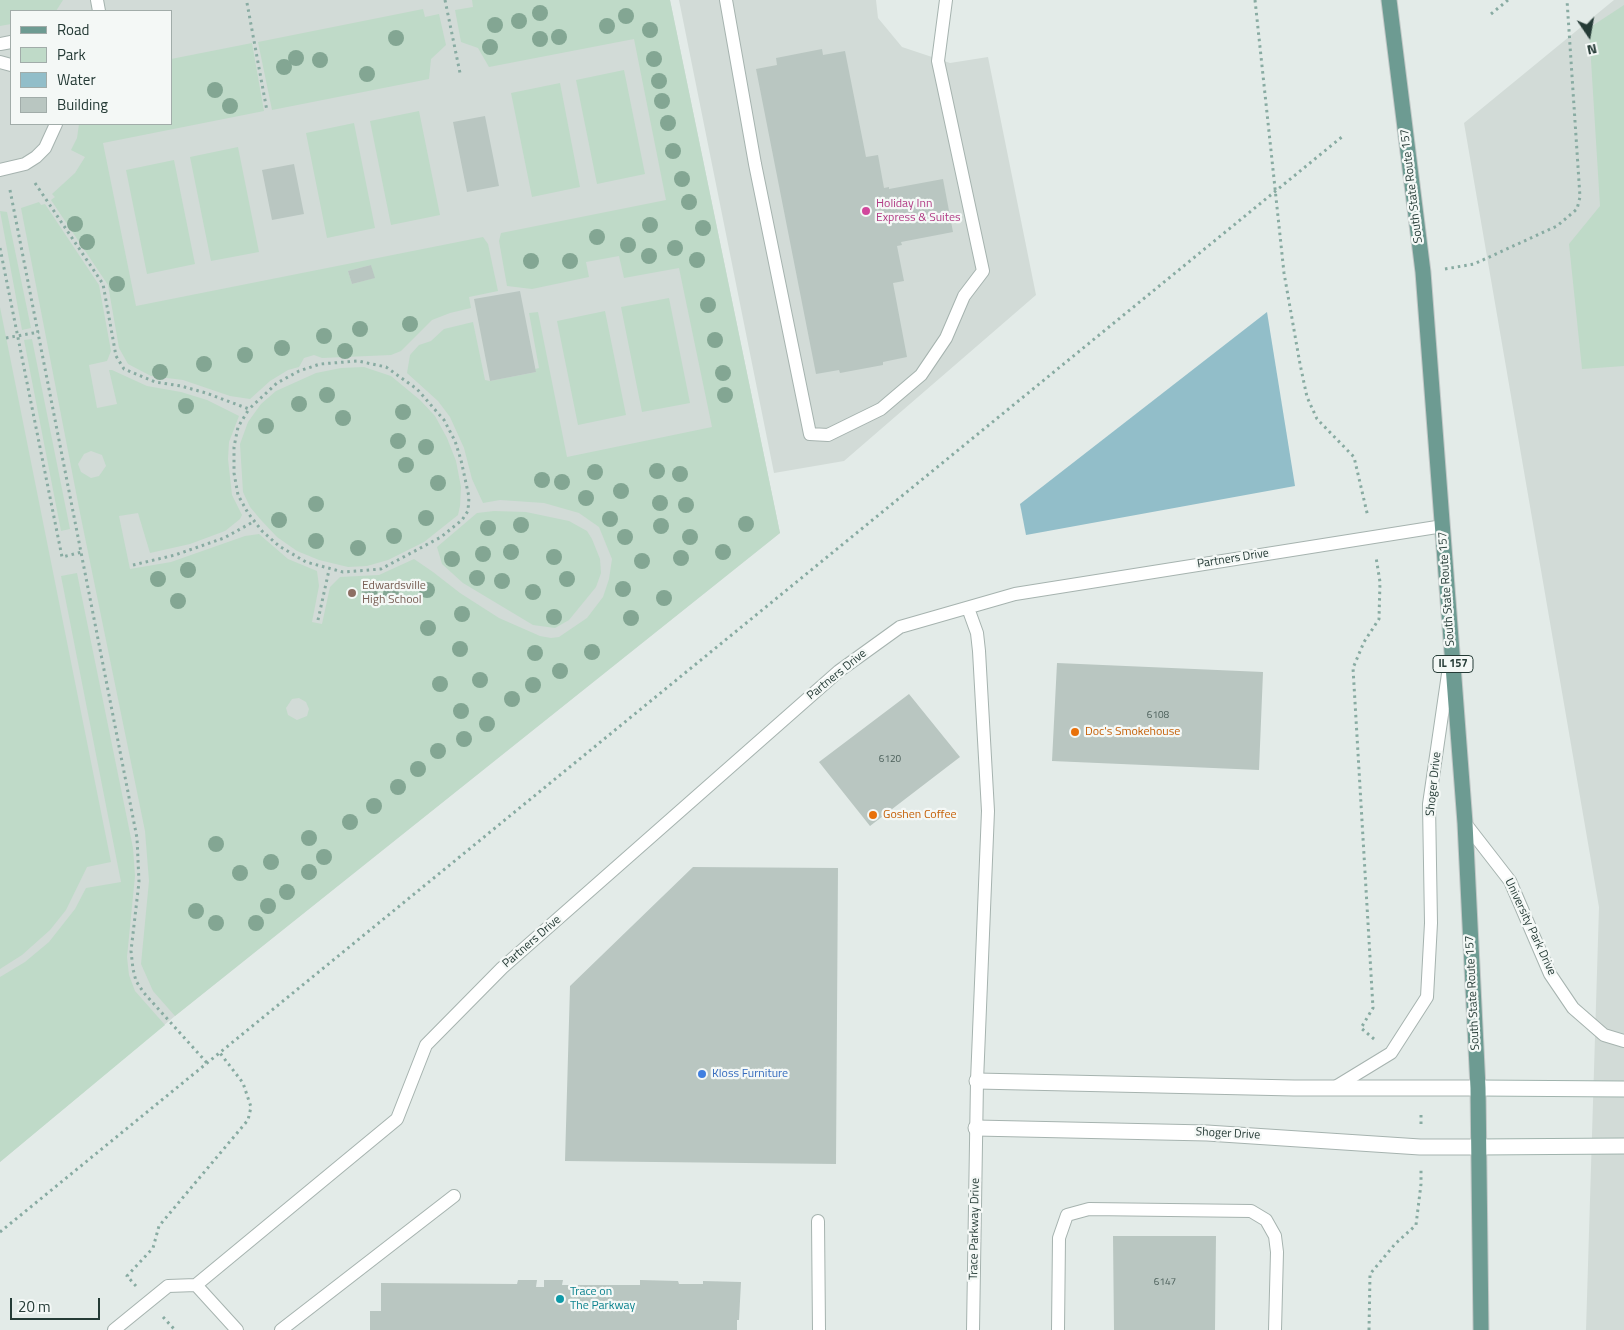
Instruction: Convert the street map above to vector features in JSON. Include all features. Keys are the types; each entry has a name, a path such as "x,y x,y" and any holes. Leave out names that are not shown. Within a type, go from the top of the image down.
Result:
{"main road":[{"name":"South State Route 157","path":"1389,0 1423,272 1465,823 1478,1088 1481,1330"}],"street":[{"path":"977,1081 1332,1089 1624,1089"},
{"name":"Shoger Drive","path":"976,1128 1207,1133 1420,1146 1479,1147"},
{"path":"1479,1147 1624,1146"}],"lane":[{"path":"726,0 755,164 810,434 828,435 881,408 921,375 946,338 964,296 983,271 938,60 946,0"},
{"path":"0,170 25,164 36,157 45,148 56,125"},
{"name":"Partners Drive","path":"196,1285 397,1119 426,1045 502,968 839,671 900,627 1015,594 1442,526"},
{"name":"Trace Parkway Drive","path":"968,608 977,634 979,651 988,811 977,1081 973,1330"},
{"name":"Shoger Drive","path":"1332,1089 1391,1053 1427,997 1431,923 1430,804 1452,647"},
{"name":"University Park Drive","path":"1465,823 1510,880 1550,974 1573,1008 1604,1035 1624,1041"},
{"path":"281,1330 454,1196"},
{"path":"1058,1330 1059,1238 1067,1215 1088,1209 1251,1210 1266,1220 1275,1236 1277,1252 1275,1330"},
{"path":"818,1221 819,1330"},
{"path":"114,1330 168,1286 196,1285 237,1330"}],"path":[{"path":"445,0 460,73"},
{"path":"1255,0 1288,302 1307,397 1317,419 1354,457 1372,536 1380,582 1379,619 1364,642 1353,668 1373,1008 1361,1028 1391,1053"},
{"path":"1491,14 1508,0"},
{"path":"1423,272 1474,264 1557,226 1577,209 1580,197 1566,0"},
{"path":"247,3 267,111"},
{"path":"0,1232 1343,136"},
{"path":"34,182 104,284 116,356 124,369 155,382 206,393 249,409"},
{"path":"10,190 138,838 139,882 131,951 133,969 136,981 144,992 207,1063"},
{"path":"0,248 62,557 82,552"},
{"path":"6,338 39,332"},
{"path":"366,361 394,370 422,393 440,414 455,442 469,497 469,508 462,520 441,537 420,550 381,569 358,572 329,570 292,555 253,522 238,495 233,458 238,427 249,409 266,392 299,371 320,364 366,361"},
{"path":"133,565 175,555 213,542 253,522"},
{"path":"318,620 329,570"},
{"path":"175,1330 127,1276 153,1248 159,1226 248,1120 251,1107 243,1083 220,1053"},
{"path":"1369,1330 1370,1274 1395,1244 1416,1226 1421,1184 1421,1089"}],"shaded area":[{"name":"Edwardsville High School","path":"0,0 670,0 780,533 175,1016 0,1162"},
{"path":"679,0 876,0 878,18 902,47 950,63 988,57 1036,295 844,461 774,473"},
{"path":"1614,0 1624,0 1624,1330 1586,1330 1599,907 1464,123"}],"green space":[{"path":"0,0 63,0 57,10 10,10 10,24 0,26"},
{"path":"472,0 670,0 780,533 175,1016 153,991 141,964 149,881 145,831 80,513 21,208 39,202 41,205 45,204 99,285 111,351 107,361 89,365 97,408 117,404 109,370 112,370 147,386 181,392 207,400 239,416 229,442 228,459 232,495 242,515 240,519 225,531 190,544 150,553 138,513 119,516 130,569 171,562 245,536 259,534 288,559 317,571 319,586 312,622 322,624 330,587 340,577 379,575 414,559 460,593 499,618 540,636 559,637 587,618 603,597 609,579 612,559 599,527 579,513 544,503 500,500 483,503 472,479 464,448 450,417 438,401 407,373 410,355 419,345 431,341 444,329 473,322 485,380 490,381 536,372 535,369 539,368 529,313 538,312 567,457 712,427 679,268 624,278 619,256 586,262 589,277 532,289 507,286 499,241 501,233 666,200 634,39 489,67 478,48 461,42 455,10 473,7","holes":["91,451 102,455 106,466 99,476 91,478 81,472 78,464 84,454","299,698 306,702 309,709 307,716 297,720 288,715 286,708 292,699"]},
{"path":"1624,5 1624,366 1582,369 1569,244 1600,206 1589,28"},
{"path":"423,9 425,17 439,14 446,45 431,59 429,79 272,110 258,42"},
{"path":"252,43 264,111 103,143 136,306 483,237 488,244 498,291 469,297 471,308 432,320 401,351 391,355 322,358 314,355 304,358 299,367 288,370 270,381 250,399 230,396 183,380 151,376 128,364 119,348 108,285 51,200 55,197 52,194 75,173 85,157 71,150 77,138 79,125 172,125 172,59","holes":["371,265 374,278 352,284 348,271"]},
{"path":"624,70 645,174 597,184 576,80"},
{"path":"560,83 580,187 532,197 511,93"},
{"path":"419,111 440,215 391,225 370,121"},
{"path":"354,123 375,228 327,238 306,133"},
{"path":"238,147 259,252 211,261 190,157"},
{"path":"174,160 195,264 147,274 126,170"},
{"path":"0,211 7,212 31,328 22,330"},
{"path":"669,298 690,403 642,412 621,307"},
{"path":"0,307 111,862 87,867 66,910 50,930 22,955 0,969"},
{"path":"605,311 626,415 578,425 557,321"},
{"path":"32,339 70,529 61,531 24,340"},
{"path":"364,367 391,376 420,400 435,416 447,438 456,461 461,487 460,506 458,515 424,542 388,560 367,566 348,567 319,560 297,551 277,537 261,520 250,507 243,492 240,444 248,422 261,404 276,391 316,373 341,368"},
{"path":"494,511 526,512 569,521 587,531 600,559 601,573 596,587 569,620 555,628 533,625 463,583 442,564 437,547 477,513"},
{"path":"77,573 133,848 135,876 127,957 129,975 135,991 165,1025 0,1162 0,977 25,962 49,942 75,909 86,888 121,882 61,576"}],"water":[{"path":"1267,312 1295,486 1026,535 1020,504"}],"building":[{"name":"Holiday Inn Express & Suites","path":"822,49 823,55 845,51 866,157 878,155 884,188 889,187 889,189 943,179 953,232 901,242 902,245 897,246 904,281 893,283 907,357 883,362 883,365 840,373 839,370 816,374 756,69 777,65 776,58"},
{"path":"485,116 499,186 467,192 453,122"},
{"path":"294,164 304,214 272,220 262,170"},
{"path":"371,265 375,278 352,284 348,271"},
{"path":"520,291 536,372 490,381 474,299"},
{"path":"1057,663 1263,672 1259,770 1052,761"},
{"path":"909,694 960,757 870,826 819,762"},
{"name":"Kloss Furniture","path":"693,867 838,868 836,1164 565,1161 570,986"},
{"path":"1113,1236 1216,1236 1215,1330 1114,1330"},
{"name":"Trace on The Parkway","path":"518,1280 537,1280 536,1287 544,1287 544,1280 563,1280 562,1285 640,1285 640,1280 678,1281 679,1284 703,1284 703,1281 741,1282 737,1330 370,1330 370,1311 381,1311 381,1283 517,1284"}],"place":[{"name":"Holiday Inn Express & Suites","path":"866,211"},
{"name":"Edwardsville High School","path":"352,593"},
{"name":"Doc's Smokehouse","path":"1075,732"},
{"name":"Goshen Coffee","path":"873,815"},
{"name":"Kloss Furniture","path":"702,1074"},
{"name":"Trace on The Parkway","path":"560,1299"}]}
